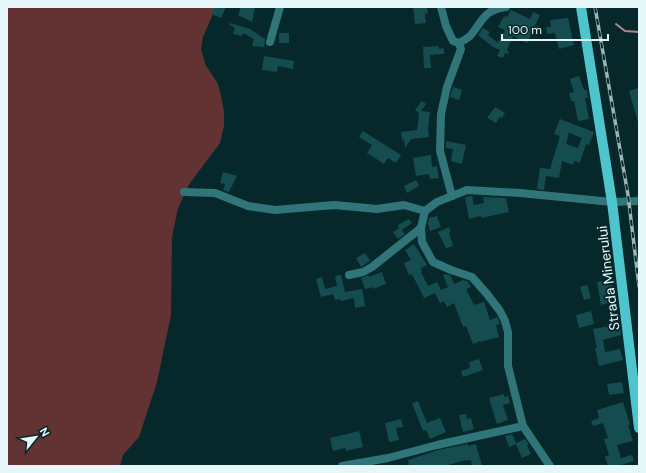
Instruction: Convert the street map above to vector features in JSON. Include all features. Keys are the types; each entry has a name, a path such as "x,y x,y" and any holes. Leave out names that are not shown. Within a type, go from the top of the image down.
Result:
{"main road":[{"name":"Strada Minerului","path":"581,7 612,202 639,428"}],"street":[{"path":"270,42 280,7"},
{"path":"441,7 446,26 453,41 459,43 469,38 485,16 496,8 506,7"},
{"path":"452,196 440,151 441,114 447,87 462,49 459,43"},
{"path":"550,466 523,426 508,366 508,332 500,312 472,277 433,262 422,242 421,228 425,210 437,202 467,190 520,193 612,202 639,201"},
{"path":"184,192 215,193 248,206 275,210 334,205 378,209 404,205 425,210"},
{"path":"349,275 363,272 372,267 421,228"},
{"path":"342,466 388,458 437,445 523,426"}],"shaded area":[{"path":"7,7 216,7 203,37 201,50 206,66 217,82 221,95 224,112 224,126 220,143 190,183 178,208 172,237 171,315 157,382 139,437 123,455 120,466 7,466"}],"building":[{"path":"215,7 226,7 221,18 211,14"},
{"path":"241,7 255,7 252,22 238,15"},
{"path":"413,7 427,7 428,13 425,14 426,23 415,24"},
{"path":"511,10 530,19 533,12 540,15 527,43 513,36 507,50 509,52 508,54 505,53 503,58 497,56 500,50 493,47 478,35 483,28 490,32 488,35 498,43 505,30 498,27 504,16 507,17"},
{"path":"568,18 574,45 559,49 555,33 547,34 546,27 551,27 550,20"},
{"path":"230,23 250,29 265,39 264,47 252,46 254,39 243,33 242,36 233,34 235,28 230,25"},
{"path":"279,33 289,33 289,43 279,43"},
{"path":"439,46 439,49 444,48 444,54 430,55 431,68 424,68 423,47"},
{"path":"264,56 294,61 293,69 278,66 277,72 262,70"},
{"path":"579,76 584,90 587,90 588,98 585,98 589,119 578,121 574,101 571,101 569,93 574,92 570,79"},
{"path":"453,87 462,90 459,100 450,97"},
{"path":"639,88 639,122 638,122 629,91"},
{"path":"422,101 426,104 421,111 430,112 428,129 429,137 411,139 405,148 404,139 402,140 401,132 417,130 419,113 415,110"},
{"path":"495,107 505,113 496,123 487,118"},
{"path":"560,119 594,132 589,145 586,144 580,163 574,161 573,165 562,161 559,178 546,176 544,190 537,189 540,168 550,169 560,136 554,134","holes":["569,133 582,138 578,148 566,144"]},
{"path":"363,131 401,155 396,163 388,158 384,164 367,153 372,145 359,137"},
{"path":"446,141 466,145 462,164 451,161 453,149 446,148"},
{"path":"431,155 432,167 437,166 439,178 430,179 429,174 416,176 413,158"},
{"path":"223,172 237,176 229,192 223,190 225,184 220,183"},
{"path":"416,180 419,186 407,193 404,186"},
{"path":"472,196 474,205 484,203 483,197 506,198 509,212 469,219 465,197"},
{"path":"437,216 441,227 430,231 428,224 429,218"},
{"path":"409,219 412,223 402,230 405,234 398,239 393,232 399,228 398,225"},
{"path":"449,227 451,232 449,233 453,246 446,248 438,232"},
{"path":"414,244 427,265 421,268 421,272 428,286 437,282 441,290 448,287 443,275 446,274 450,275 454,284 463,280 468,282 471,287 466,289 474,305 484,302 490,320 497,317 500,324 496,325 499,337 473,344 466,326 463,327 454,303 447,307 444,301 440,303 435,293 424,298 412,274 409,275 404,263 411,260 405,250"},
{"path":"365,253 370,261 361,267 356,258"},
{"path":"382,272 386,284 373,289 372,287 365,289 361,278 369,275 369,277"},
{"path":"341,275 345,292 362,289 365,306 355,308 354,298 341,301 340,299 335,300 333,294 321,297 316,279 322,277 325,289 337,286 335,276"},
{"path":"611,280 616,301 601,305 597,282"},
{"path":"587,285 591,298 584,300 580,287"},
{"path":"591,311 594,324 579,328 576,315"},
{"path":"620,324 621,335 603,340 605,352 620,349 623,360 599,366 593,329"},
{"path":"479,359 483,370 463,377 461,371 470,368 469,362"},
{"path":"622,382 624,393 609,395 607,384"},
{"path":"504,394 504,397 508,396 510,403 503,405 508,420 497,424 489,398"},
{"path":"418,401 427,423 440,418 446,432 430,439 426,430 423,431 412,403"},
{"path":"623,402 633,441 617,445 621,458 632,455 634,461 618,466 608,466 605,457 609,455 604,439 608,438 603,423 593,426 591,421 599,418 597,410"},
{"path":"466,414 467,419 471,418 474,429 463,432 459,415"},
{"path":"401,419 403,427 396,428 399,440 389,442 385,423"},
{"path":"359,431 363,447 346,451 345,448 333,451 330,438"},
{"path":"512,434 516,443 525,439 529,444 527,445 531,454 522,458 516,444 509,447 505,436"},
{"path":"468,444 468,446 476,444 482,466 472,466 471,460 445,466 409,466 408,460 438,450"}],"waterway":[{"path":"616,24 625,31 639,32"}],"railway":[{"path":"595,7 628,195 639,286"}]}
